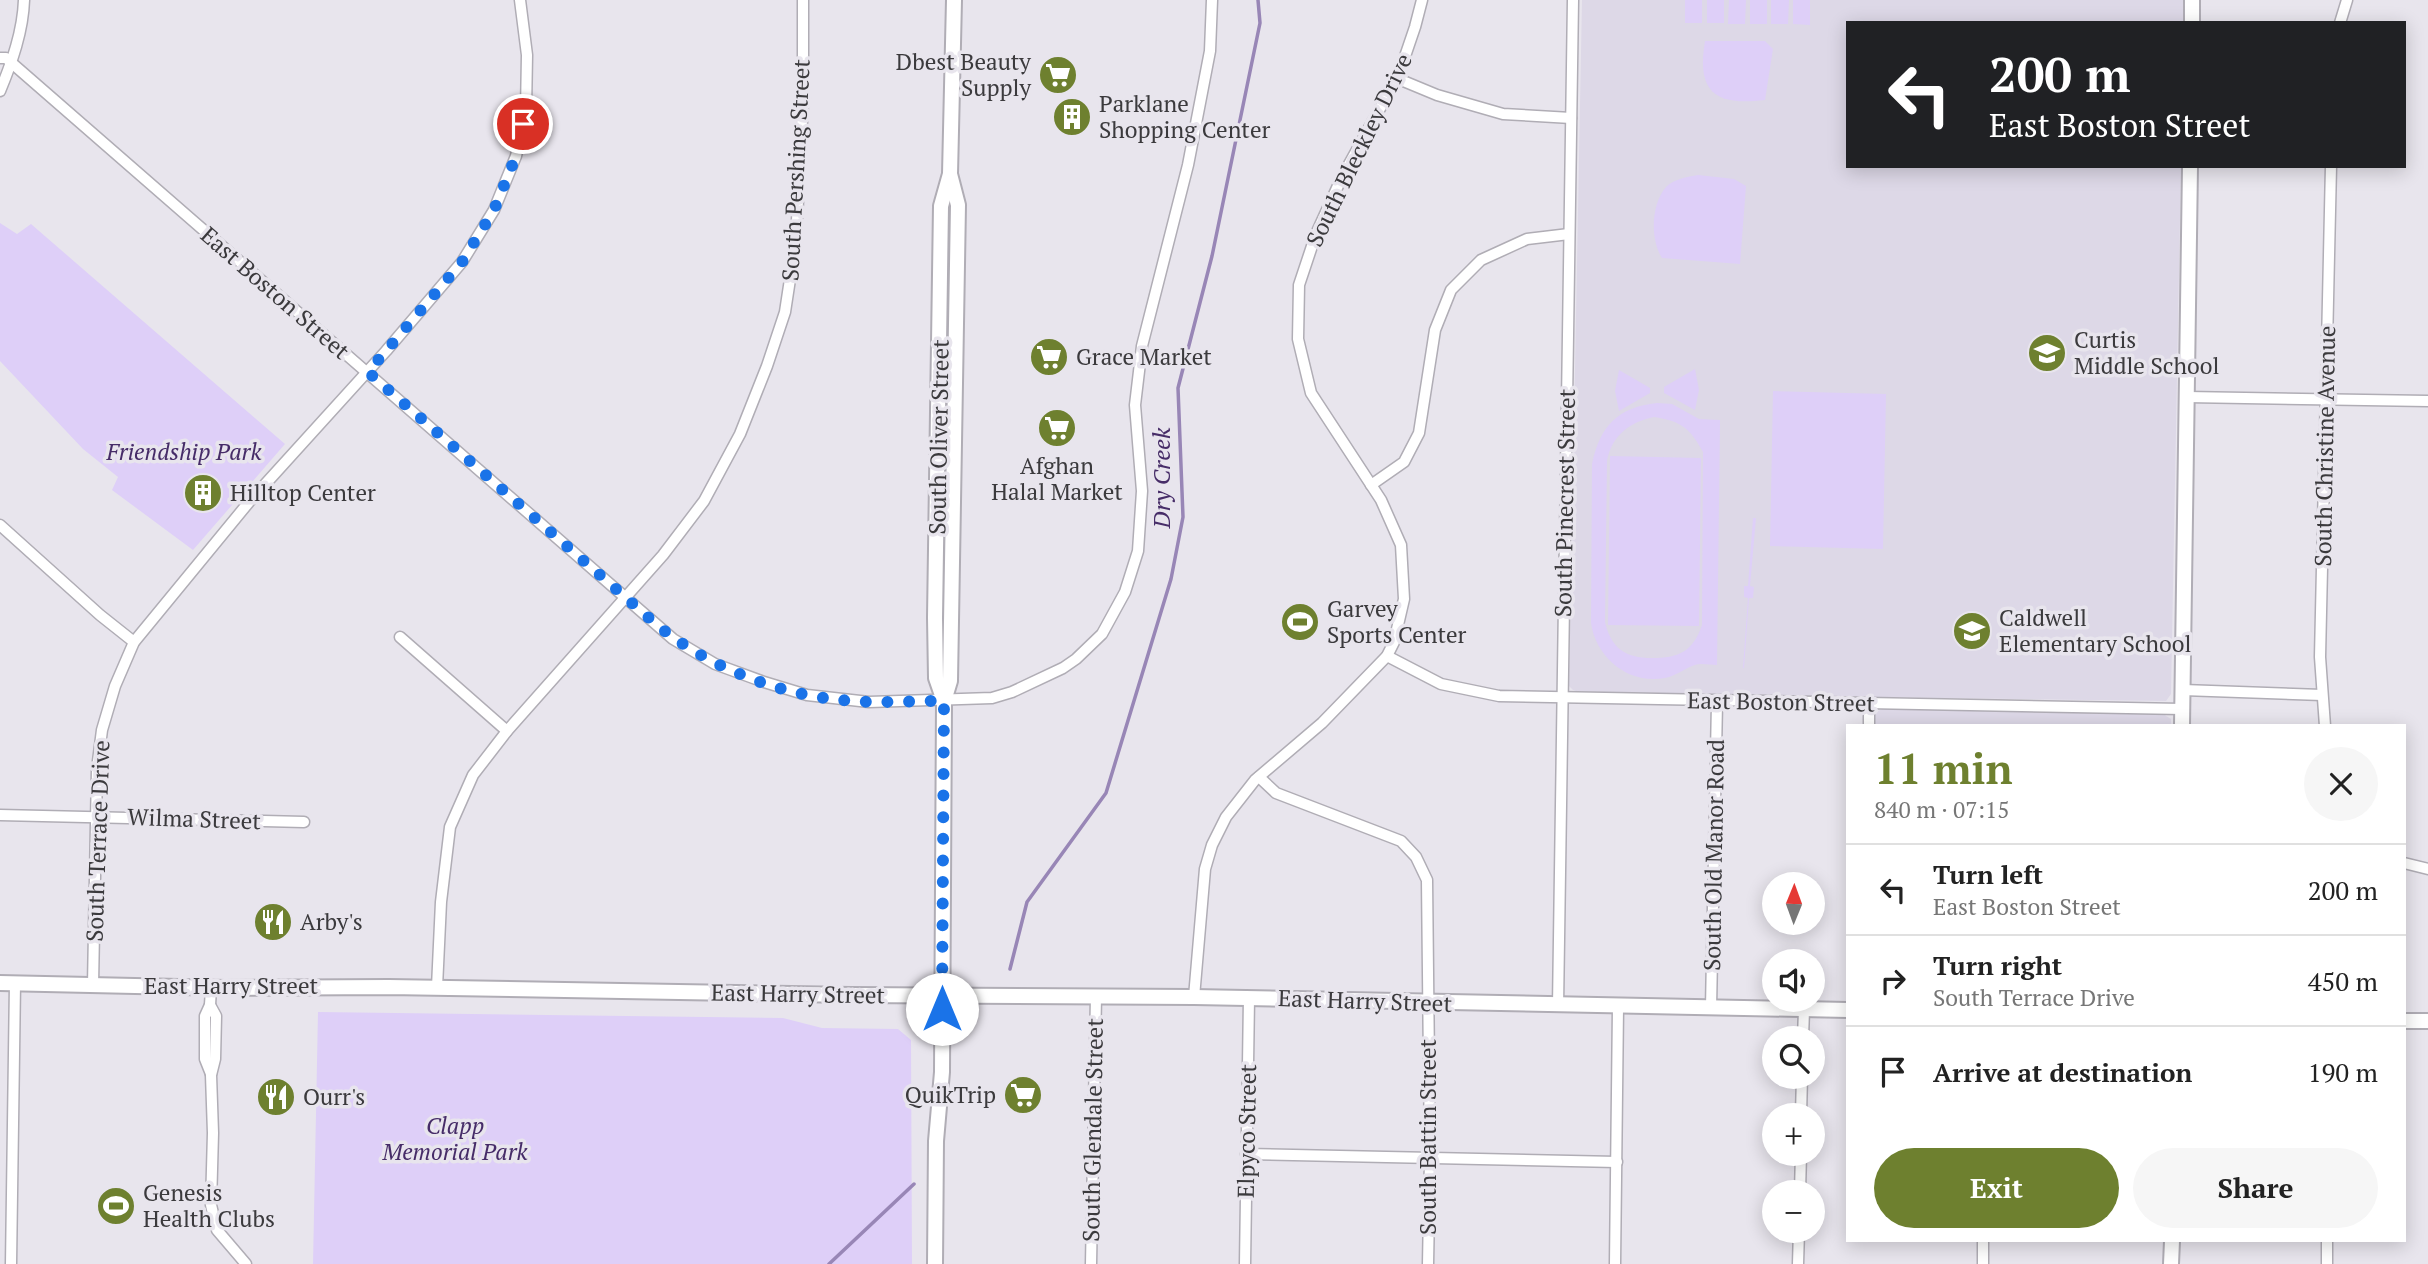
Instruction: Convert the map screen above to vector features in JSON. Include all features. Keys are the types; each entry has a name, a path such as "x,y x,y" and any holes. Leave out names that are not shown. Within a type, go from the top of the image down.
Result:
{"main road":[{"name":"South Oliver Street","path":"935,1264 936,1141 942,1072 944,701 936,678 935,618 941,206 950,174 954,0"},
{"path":"2192,0 2192,21"},
{"path":"2182,724 2190,168"},
{"name":"East Harry Street","path":"7,983 211,988 1194,997 1762,1009"},
{"name":"East Harry Street","path":"1825,1010 1846,1010"},
{"path":"2406,1021 2428,1021"},
{"path":"2171,1264 2172,1242"}],"street":[{"path":"0,91 12,63 24,12 24,0"},
{"name":"South Terrace Drive","path":"93,985 97,769 102,730 115,686 134,642 249,502 368,372 462,262 494,210 516,156 526,110 527,55 520,0"},
{"name":"South Pershing Street","path":"437,988 441,902 450,827 473,775 507,731 670,546 704,501 740,434 767,366 785,312 796,240 803,101 803,0"},
{"path":"944,701 992,698 1012,692 1063,668 1102,634 1125,592 1138,551 1142,522 1135,405 1138,373 1188,165 1210,51 1212,0"},
{"name":"South Bleckley Drive","path":"1194,997 1205,869 1212,845 1226,817 1259,777 1322,723 1387,656 1394,642 1404,599 1401,545 1381,500 1311,393 1298,339 1299,285 1315,234 1396,78 1422,0"},
{"name":"South Pinecrest Street","path":"1559,1006 1573,0"},
{"path":"2341,21 2347,0"},
{"name":"East Boston Street","path":"0,58 6,58 12,63 673,639 715,664 796,692 869,702 944,701"},
{"path":"1396,78 1437,95 1503,114 1571,118"},
{"name":"South Christine Avenue","path":"2325,724 2320,657 2331,168"},
{"path":"1371,485 1404,462 1419,433 1435,330 1451,290 1481,260 1527,239 1569,234"},
{"path":"2187,397 2428,401"},
{"path":"0,525 134,642"},
{"path":"400,637 507,731"},
{"name":"East Boston Street","path":"1387,656 1441,684 1499,696 2182,709"},
{"path":"2183,690 2322,695"},
{"name":"South Old Manor Road","path":"1711,1008 1717,702"},
{"path":"1869,704 1869,724"},
{"name":"South Battin Street","path":"1259,777 1276,793 1401,841 1416,857 1427,880 1430,1158 1428,1264"},
{"name":"Wilma Street","path":"0,815 304,822"},
{"path":"2406,864 2428,869"},
{"path":"7,983 11,1264"},
{"path":"211,988 210,1005 205,1016 205,1059 211,1075 211,1205 217,1230 246,1264"},
{"name":"South Glendale Street","path":"1091,1264 1096,996"},
{"name":"Elpyco Street","path":"1245,1264 1249,998"},
{"path":"1615,1264 1618,1007"},
{"path":"1246,1154 1616,1162"},
{"path":"1983,1242 1983,1264"},
{"path":"2327,1242 2327,1264"},
{"path":"1798,1264 1799,1243"}],"shaded area":[{"path":"1582,0 2183,0 2183,21 1846,21 1846,168 2181,168 2171,694 2166,701 1582,693 1569,686"},
{"path":"1885,708 2163,714 2171,719 2171,724 1875,724 1878,711"}],"green space":[{"path":"1685,0 1702,0 1702,23 1685,23"},
{"path":"1707,0 1724,0 1724,23 1707,23"},
{"path":"1729,0 1746,0 1745,24 1728,24"},
{"path":"1750,0 1767,0 1767,24 1750,24"},
{"path":"1771,0 1789,0 1788,24 1771,24"},
{"path":"1793,0 1810,0 1810,25 1793,24"},
{"path":"1705,41 1765,41 1773,49 1765,100 1734,101 1713,92 1704,73"},
{"path":"1698,175 1734,179 1746,186 1740,264 1662,258 1658,250 1654,222 1661,194 1673,182"},
{"name":"Friendship Park","path":"0,223 17,234 31,224 285,444 193,550 112,490 118,477 83,449 0,361"},
{"path":"1695,369 1699,390 1695,410 1664,393 1664,387"},
{"path":"1619,370 1650,388 1650,393 1619,411 1615,391"},
{"path":"1773,391 1886,394 1883,549 1770,546"},
{"path":"1672,404 1699,419 1720,420 1717,665 1697,664 1669,677 1652,679 1627,673 1607,658 1594,636 1591,623 1592,464 1595,451 1613,421 1621,414 1643,405","holes":["1645,419 1663,419 1689,431 1703,452 1702,625 1694,642 1683,652 1670,657 1642,658 1615,645 1605,622 1607,461 1613,444 1623,431"]},
{"path":"1610,456 1701,458 1699,626 1608,625"},
{"path":"1753,518 1756,518 1750,586 1754,587 1753,598 1749,598 1743,668 1748,598 1744,597 1744,586 1748,586"},
{"name":"Clapp Memorial Park","path":"318,1012 783,1018 822,1028 898,1029 911,1040 912,1264 313,1264"}],"waterway":[{"name":"Dry Creek","path":"1010,969 1027,902 1106,793 1171,579 1183,517 1178,388 1212,256 1260,23 1258,0"},
{"name":"Dry Creek","path":"829,1264 914,1184"}],"place":[{"name":"Dbest Beauty Supply","path":"1058,75"},
{"name":"Parklane Shopping Center","path":"1072,117"},
{"name":"Curtis Middle School","path":"2047,353"},
{"name":"Grace Market","path":"1049,357"},
{"name":"Afghan Halal Market","path":"1057,428"},
{"name":"Hilltop Center","path":"203,493"},
{"name":"Garvey Sports Center","path":"1300,622"},
{"name":"Caldwell Elementary School","path":"1972,631"},
{"name":"Arby's","path":"273,922"},
{"name":"QuikTrip","path":"1023,1095"},
{"name":"Ourr's","path":"276,1097"},
{"name":"Genesis Health Clubs","path":"116,1206"}],"route":[{"path":"523,124 516,156 494,210 462,262 368,372 673,639 715,664 807,695 869,702 944,701 942,1009"}]}
